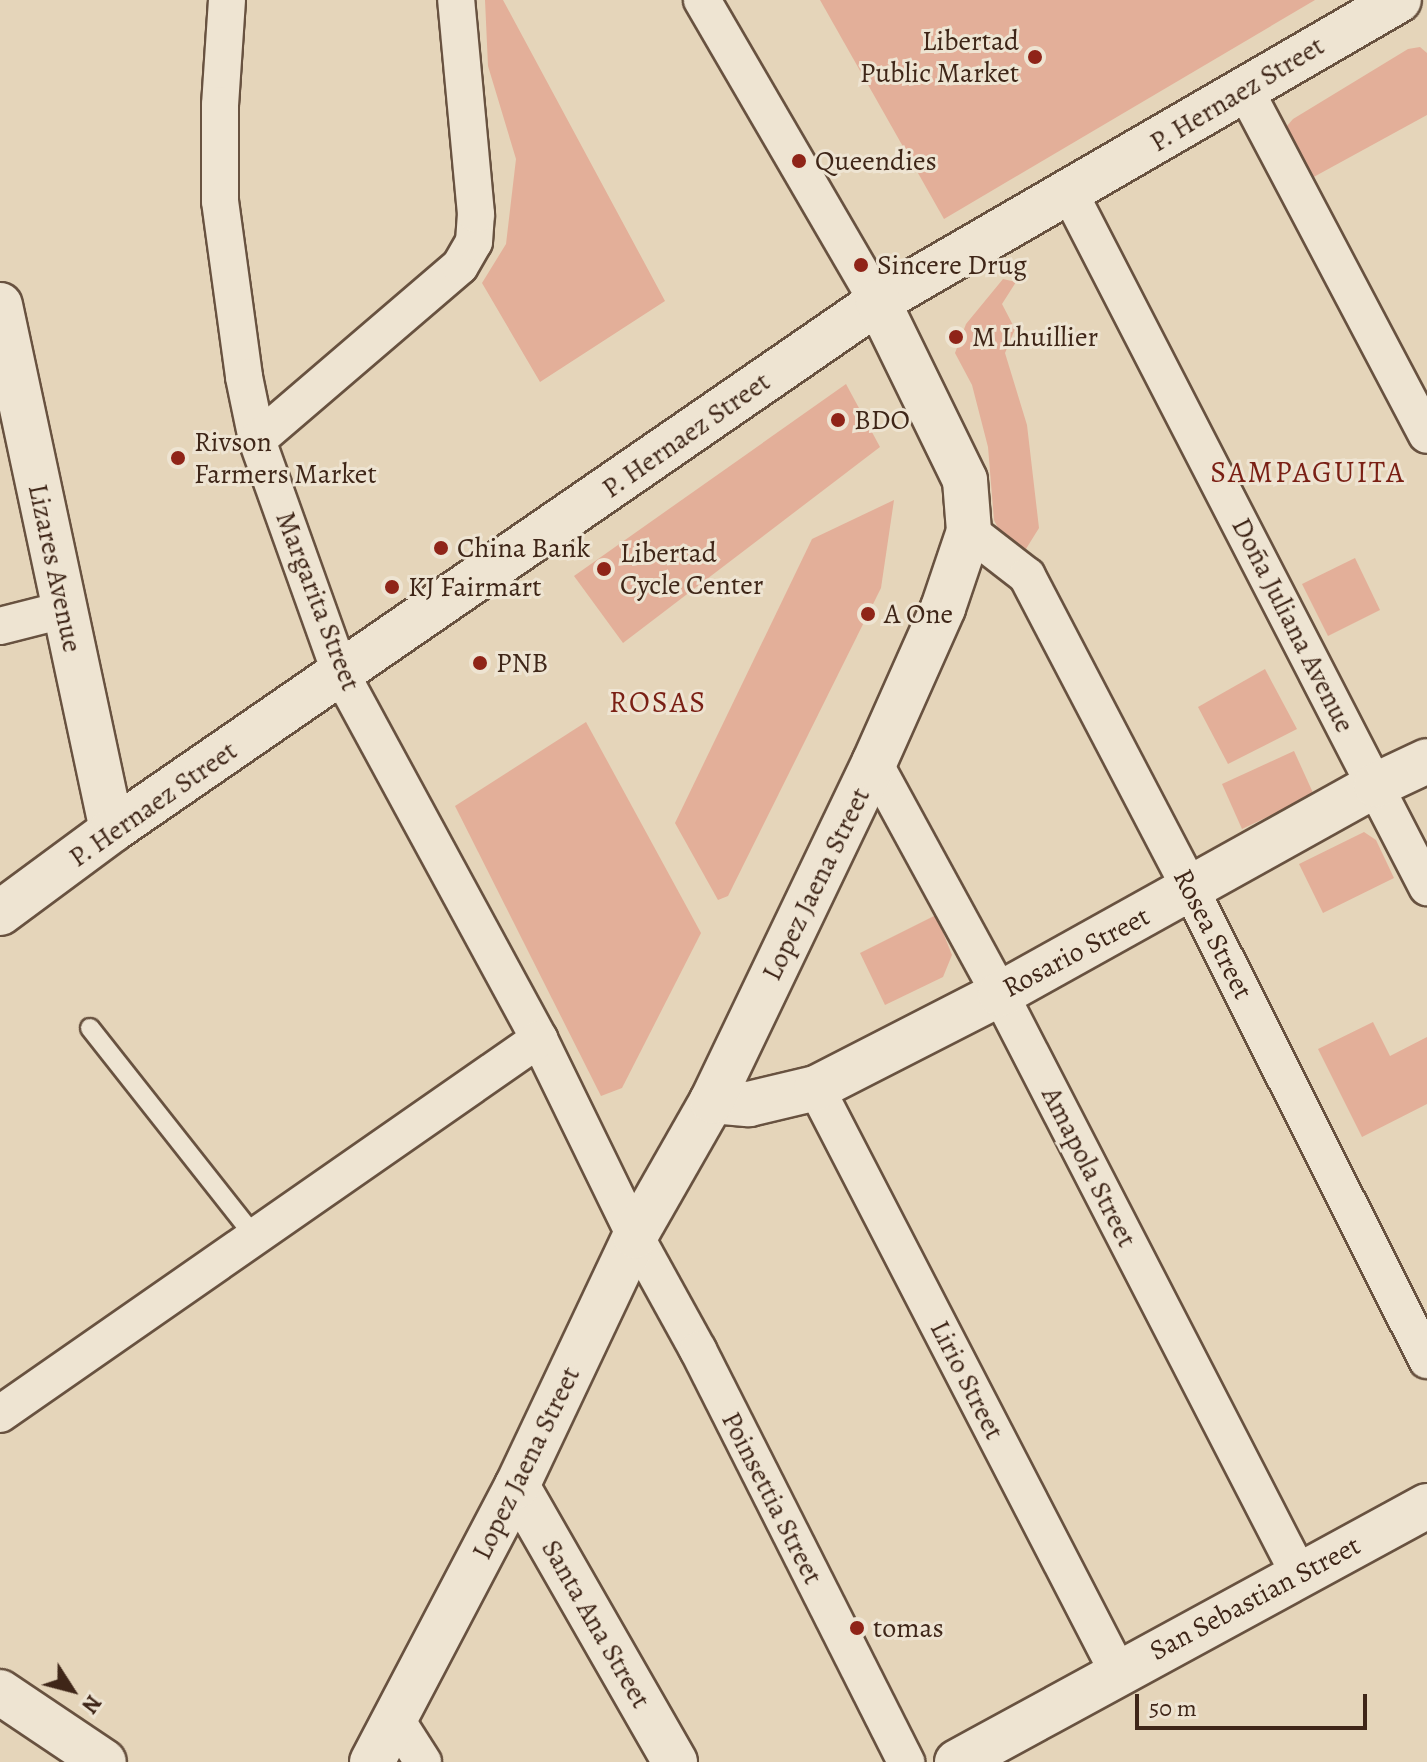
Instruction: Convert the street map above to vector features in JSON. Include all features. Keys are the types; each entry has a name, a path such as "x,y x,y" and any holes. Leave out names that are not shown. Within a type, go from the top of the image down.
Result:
{"main road":[{"name":"P. Hernaez Street","path":"0,913 112,830 878,302 1070,194 1244,88 1399,0"},
{"name":"Lopez Jaena Street","path":"372,1762 517,1486 635,1236 712,1101 874,763 943,608 969,531 965,480 878,302"},
{"name":"Lizares Avenue","path":"0,305 112,830"},
{"name":"Rosario Street","path":"712,1101 749,1104 816,1088 1000,994 1376,785 1427,761"},
{"name":"Santa Ana Street","path":"517,1486 675,1762"},
{"name":"San Sebastian Street","path":"957,1762 1427,1506"},
{"path":"0,1692 104,1762"}],"street":[{"name":"Margarita Street","path":"227,0 220,105 220,201 244,377 257,440 341,674 539,1039 635,1236"},
{"path":"257,440 460,266 474,242 476,214 456,0"},
{"name":"Lopez Jaena Street","path":"702,0 878,302"},
{"path":"1244,88 1427,435"},
{"name":"Doña Juliana Avenue","path":"1070,194 1427,887"},
{"name":"Rosea Street","path":"969,531 1027,576 1191,890 1427,1360"},
{"path":"0,626 63,610"},
{"name":"Amapola Street","path":"874,763 1000,994 1299,1574"},
{"path":"0,1414 539,1039"},
{"name":"Lirio Street","path":"816,1088 1118,1672"},
{"name":"Poinsettia Street","path":"635,1236 698,1350 906,1762"},
{"path":"395,1718 423,1762"}],"lane":[{"path":"90,1028 255,1237"}],"building":[{"path":"485,0 503,0 665,301 540,382 482,283 506,244 516,159 488,66"},
{"name":"Libertad Public Market","path":"820,0 1315,0 944,219"},
{"path":"1420,47 1427,53 1427,115 1310,179 1282,146 1286,127 1293,119 1408,49"},
{"path":"1003,279 1016,282 1002,304 1015,329 1005,353 1027,425 1039,528 1016,565 994,520 988,447 972,385 955,353 966,324"},
{"path":"846,384 880,447 623,643 574,576"},
{"path":"894,500 881,588 728,896 718,900 675,823 812,539"},
{"path":"1355,558 1380,610 1328,636 1302,584"},
{"path":"1265,669 1297,729 1228,764 1198,707"},
{"path":"586,722 701,933 622,1088 601,1096 455,806"},
{"path":"1294,751 1314,795 1242,829 1222,784"},
{"path":"1364,832 1376,840 1394,878 1323,913 1299,864"},
{"path":"936,915 952,955 943,977 885,1005 860,953"},
{"path":"1373,1022 1390,1056 1427,1037 1427,1104 1362,1137 1318,1049"}],"place":[{"name":"Libertad Public Market","path":"1035,57"},
{"name":"Queendies","path":"799,161"},
{"name":"Sincere Drug","path":"861,265"},
{"name":"M Lhuillier","path":"956,337"},
{"name":"BDO","path":"838,420"},
{"name":"Rivson Farmers Market","path":"178,458"},
{"name":"China Bank","path":"441,548"},
{"name":"Libertad Cycle Center","path":"604,569"},
{"name":"KJ Fairmart","path":"392,587"},
{"name":"A One","path":"868,614"},
{"name":"PNB","path":"480,663"},
{"name":"tomas","path":"857,1628"}],"district":[{"name":"SAMPAGUITA","path":"1308,472"},
{"name":"ROSAS","path":"658,702"}]}
